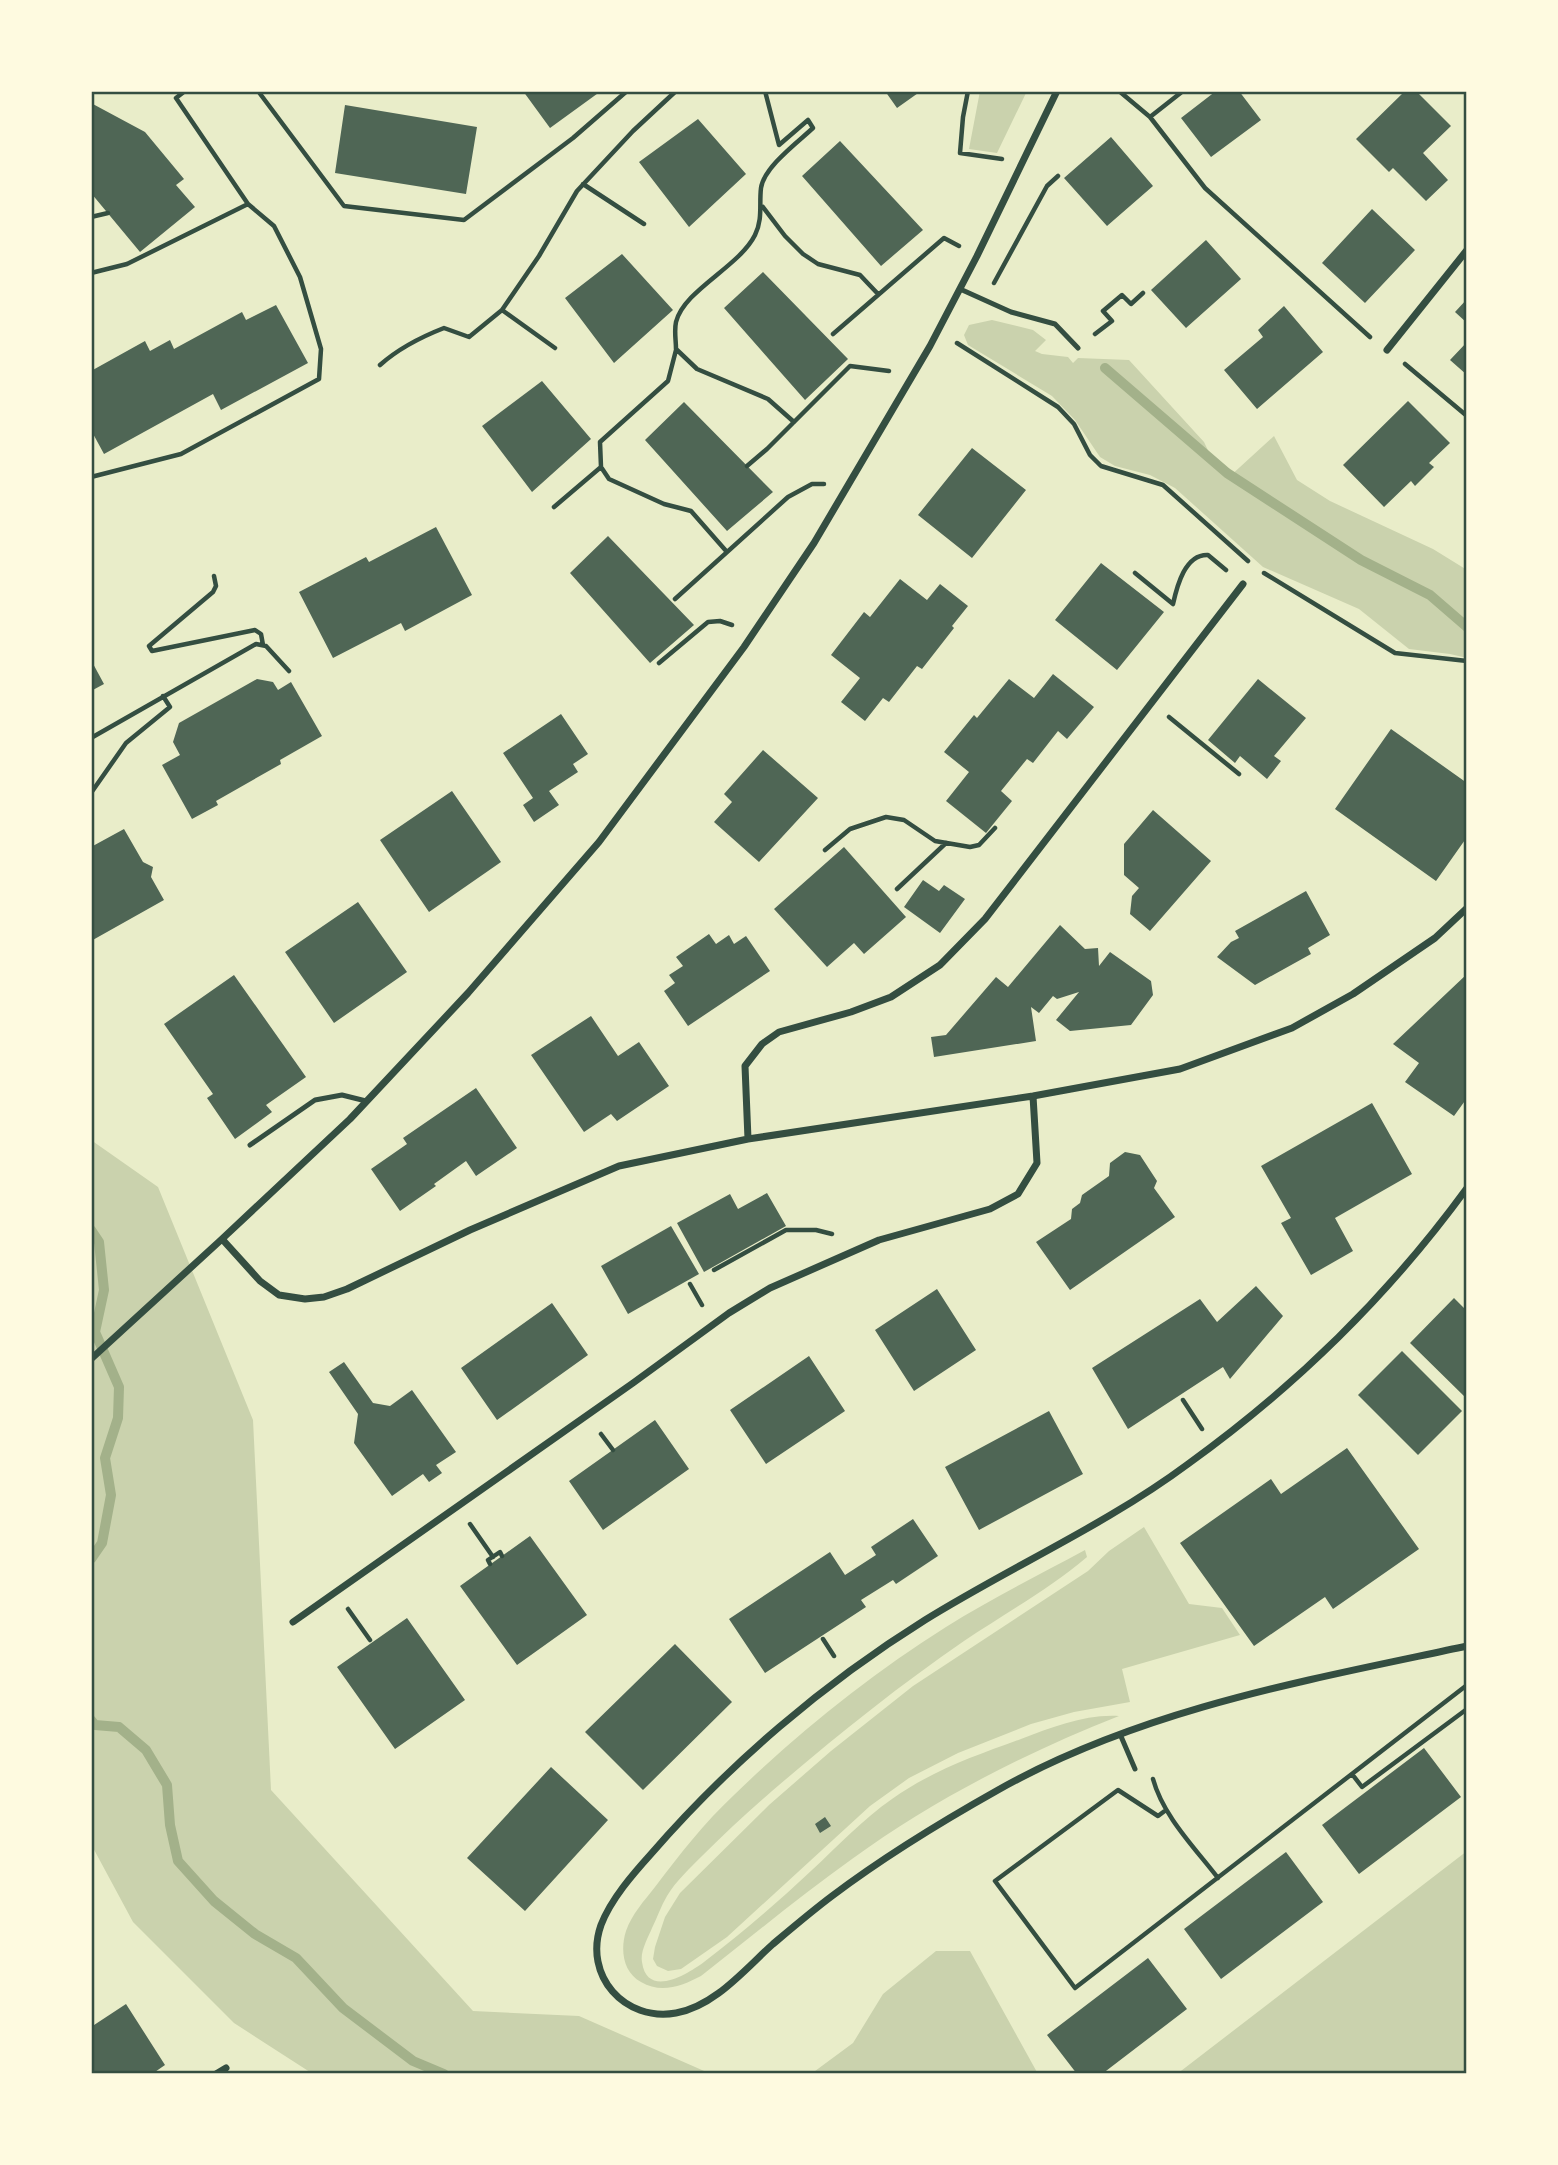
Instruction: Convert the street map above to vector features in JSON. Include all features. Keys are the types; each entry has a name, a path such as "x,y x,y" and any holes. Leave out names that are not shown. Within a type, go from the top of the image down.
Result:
{"street":[{"path":"91,1359 222,1239 366,1101 451,1013 599,842 750,637 814,543 930,346 1057,91"},
{"path":"1387,350 1467,250"},
{"path":"748,1139 745,1066 762,1044 779,1032 851,1013 891,997 940,965 985,919 1243,584"},
{"path":"222,1239 260,1281 279,1295 306,1299 324,1297 347,1289 470,1230 620,1166 748,1139 1033,1096 1180,1069 1292,1028 1353,994 1435,938 1467,908"},
{"path":"293,1622 729,1313 769,1289 879,1240 990,1209 1018,1194 1037,1163 1033,1096"},
{"path":"1467,1188 1427,1240 1333,1343 1264,1407 1129,1505 923,1621 852,1671 733,1769 661,1842 614,1901 601,1925 596,1949 601,1972 609,1989 623,2002 639,2011 654,2015 680,2013 698,2006 734,1981 830,1897 883,1859 1007,1785 1120,1734 1169,1717 1279,1686 1467,1646"},
{"path":"216,2074 226,2068"}],"lane":[{"path":"960,289 1012,313 1055,324 1078,348"},
{"path":"250,1145 315,1100 342,1095 366,1101"},
{"path":"1120,1734 1135,1769"}],"path":[{"path":"91,477 181,454 319,379 321,349 300,277 274,226 248,204 176,98 185,91"},
{"path":"258,91 344,206 464,220 573,138 627,91"},
{"path":"380,365 391,355 423,336 444,328 469,337 502,310 583,184 633,131 676,91"},
{"path":"727,552 691,511 664,505 609,479 601,467 600,442 668,381 676,349 677,320 684,306 744,251 756,234 764,178 813,128 808,120 779,145 765,91"},
{"path":"968,91 960,153 1002,159"},
{"path":"1119,91 1150,117 1205,188 1362,331"},
{"path":"1150,117 1183,91"},
{"path":"986,300 1047,186 1058,176"},
{"path":"583,184 644,224"},
{"path":"91,273 127,264 248,204"},
{"path":"762,206 803,254 818,264 860,275 878,295"},
{"path":"91,217 108,213"},
{"path":"833,334 944,238 977,256"},
{"path":"1078,348 1112,321 1103,311 1122,295 1131,304 1143,293"},
{"path":"502,310 555,348"},
{"path":"957,343 1058,407 1074,424 1090,455 1101,466 1163,485 1257,568 1395,653 1467,661"},
{"path":"676,349 697,369 768,399 794,422"},
{"path":"1387,350 1467,416"},
{"path":"747,466 850,366 890,371"},
{"path":"554,506 601,467"},
{"path":"675,599 788,497 812,484 823,484 842,495"},
{"path":"1135,573 1173,604 1178,582 1185,569 1203,555 1208,555 1243,584"},
{"path":"214,576 216,586 213,592 149,646 152,651 255,630 261,634 263,645"},
{"path":"659,663 708,622 731,624 750,637"},
{"path":"91,738 256,644 266,646 289,671"},
{"path":"91,793 126,743 170,707 163,696"},
{"path":"1152,703 1238,774"},
{"path":"825,850 850,829 886,817 904,820 935,841 970,847 979,845 995,828"},
{"path":"897,889 947,843"},
{"path":"714,1270 786,1230 797,1228 834,1235 849,1253"},
{"path":"1183,1401 1213,1445"},
{"path":"465,1518 493,1557"},
{"path":"491,1564 488,1560 500,1552 502,1556"},
{"path":"336,1591 370,1640"},
{"path":"1166,1810 1158,1816 1118,1790 995,1881 1075,1988 1467,1685"},
{"path":"1352,1774 1362,1787 1467,1709"},
{"path":"1150,1771 1166,1810 1218,1878"}],"green space":[{"path":"980,91 1027,91 997,153 969,149"},
{"path":"992,320 1033,330 1046,340 1035,351 1042,354 1068,357 1073,363 1078,358 1129,360 1204,442 1216,467 1228,478 1274,436 1297,480 1330,501 1433,549 1467,570 1467,658 1409,649 1359,609 1263,567 1175,488 1150,475 1115,466 1100,457 1075,420 1052,396 968,345 964,335 969,325"},
{"path":"91,1140 158,1187 253,1420 271,1790 473,2011 579,2016 711,2074 313,2074 234,2023 133,1922 91,1844"},
{"path":"1144,1527 1189,1604 1222,1608 1240,1635 1122,1669 1130,1702 1074,1712 1031,1724 958,1753 909,1778 870,1806 727,1937 681,1969 668,1971 657,1966 653,1959 655,1947 665,1917 680,1893 769,1805 831,1751 913,1686 1088,1571 1109,1551"},
{"path":"1085,1550 1087,1557 1073,1569 939,1658 866,1713 719,1839 683,1875 665,1900 643,1949 645,1973 652,1979 669,1980 697,1967 772,1906 871,1815 922,1780 971,1758 1057,1726 1081,1719 1119,1716 1015,1762 915,1817 833,1873 701,1976 664,1988 649,1986 635,1978 624,1960 623,1953 624,1938 632,1919 693,1839 734,1795 810,1727 918,1645 997,1597"},
{"path":"1467,1851 1467,2074 1177,2074"},
{"path":"936,1951 970,1951 1038,2074 811,2074 853,2043 883,1994"}],"building":[{"path":"523,91 601,91 550,128"},
{"path":"885,91 921,91 897,108"},
{"path":"1216,91 1239,91 1261,120 1211,157 1181,118"},
{"path":"1405,91 1416,91 1451,126 1423,153 1448,180 1426,201 1393,168 1389,172 1356,139"},
{"path":"91,103 145,132 184,179 176,185 195,207 140,252 91,193"},
{"path":"345,105 477,127 466,194 335,173"},
{"path":"698,119 746,174 689,227 639,162"},
{"path":"1111,137 1153,186 1107,226 1064,178"},
{"path":"840,141 923,230 881,266 802,176"},
{"path":"1372,209 1415,250 1365,303 1322,263"},
{"path":"1206,240 1241,279 1186,328 1151,290"},
{"path":"622,254 673,310 614,363 565,298"},
{"path":"763,272 848,359 805,400 724,308"},
{"path":"1467,299 1467,323 1455,312"},
{"path":"276,305 308,363 221,410 213,394 104,454 91,430 91,371 145,341 150,351 170,340 174,349 242,312 246,320"},
{"path":"1284,306 1323,352 1257,409 1224,370 1263,337 1258,330"},
{"path":"1467,342 1467,375 1450,360"},
{"path":"542,381 591,439 532,492 482,426"},
{"path":"1408,401 1450,443 1429,463 1434,467 1415,486 1411,481 1384,507 1343,465"},
{"path":"684,402 773,492 727,531 645,440"},
{"path":"972,448 1026,490 972,558 918,515"},
{"path":"436,527 472,595 405,631 401,623 333,658 299,592 366,557 369,562"},
{"path":"608,536 694,625 650,663 570,573"},
{"path":"1101,563 1164,612 1117,670 1055,620"},
{"path":"900,579 927,600 940,584 968,606 922,669 917,666 889,702 883,698 865,721 841,702 860,678 831,655 864,612 870,617"},
{"path":"91,660 104,684 91,691"},
{"path":"1053,674 1094,707 1067,739 1058,731 1033,763 1027,759 1001,791 1012,801 986,833 946,801 969,772 944,752 974,715 977,718 1009,679 1034,698"},
{"path":"257,679 273,682 278,690 291,682 322,736 280,760 281,764 216,801 218,805 192,819 162,765 180,755 173,742 179,723"},
{"path":"1258,679 1306,718 1274,756 1281,761 1267,779 1240,756 1235,763 1208,740"},
{"path":"561,714 588,754 573,764 578,772 549,791 559,805 534,822 523,805 533,798 503,753"},
{"path":"1391,729 1467,783 1467,837 1436,881 1335,809"},
{"path":"763,750 818,798 759,862 714,822 732,802 724,794"},
{"path":"452,791 501,862 429,912 380,840"},
{"path":"1153,810 1211,861 1150,931 1130,914 1132,896 1139,888 1124,875 1124,844"},
{"path":"124,829 143,862 153,867 151,877 164,900 91,941 91,847"},
{"path":"844,847 906,917 864,954 854,943 827,967 774,909"},
{"path":"923,880 939,891 944,885 965,899 940,933 904,907"},
{"path":"1306,891 1330,935 1308,948 1311,954 1255,985 1217,957 1231,942 1239,938 1235,931"},
{"path":"358,902 407,972 334,1023 285,952"},
{"path":"1060,925 1085,949 1098,948 1099,966 1110,952 1151,981 1153,995 1131,1025 1070,1031 1056,1020 1079,992 1057,999 1053,996 1039,1013 1031,1007 1036,1041 934,1057 931,1037 946,1035 996,977 1008,987"},
{"path":"709,934 716,944 729,935 734,944 746,936 770,971 688,1026 664,991 675,983 669,975 683,966 676,957"},
{"path":"1467,974 1467,1098 1454,1116 1405,1082 1419,1063 1393,1044"},
{"path":"234,975 306,1077 266,1105 272,1112 235,1139 207,1098 213,1094 164,1024"},
{"path":"591,1016 618,1056 639,1042 669,1086 617,1121 611,1114 584,1132 531,1055"},
{"path":"476,1088 517,1148 476,1176 466,1161 400,1211 371,1169 407,1144 403,1138"},
{"path":"1372,1103 1412,1174 1335,1218 1353,1251 1311,1275 1281,1223 1291,1218 1261,1166"},
{"path":"1125,1152 1140,1155 1157,1181 1154,1188 1175,1217 1070,1290 1036,1242 1071,1219 1072,1209 1080,1203 1082,1195 1109,1176 1110,1163"},
{"path":"767,1193 786,1226 704,1272 677,1223 730,1194 738,1209"},
{"path":"671,1226 699,1274 628,1314 601,1266"},
{"path":"1256,1286 1283,1316 1230,1379 1223,1367 1128,1429 1092,1368 1200,1299 1217,1322"},
{"path":"937,1289 976,1350 914,1391 875,1330"},
{"path":"1454,1298 1467,1311 1467,1399 1410,1343"},
{"path":"552,1303 588,1355 497,1420 461,1368"},
{"path":"1402,1351 1462,1411 1418,1455 1358,1395"},
{"path":"809,1356 845,1411 766,1464 730,1410"},
{"path":"344,1362 373,1403 390,1406 412,1390 456,1452 436,1465 442,1473 429,1482 423,1474 392,1496 354,1443 358,1414 329,1372"},
{"path":"1049,1411 1083,1474 979,1530 945,1467"},
{"path":"655,1420 689,1469 603,1530 569,1481"},
{"path":"1347,1448 1419,1549 1333,1609 1325,1597 1254,1646 1180,1543 1271,1479 1281,1494"},
{"path":"913,1519 938,1556 896,1584 893,1580 861,1600 866,1607 765,1673 729,1619 830,1552 845,1575 876,1555 871,1547"},
{"path":"530,1536 587,1615 517,1665 460,1586"},
{"path":"407,1618 465,1700 395,1749 337,1667"},
{"path":"675,1644 732,1702 643,1790 585,1732"},
{"path":"1424,1748 1461,1797 1359,1874 1322,1825"},
{"path":"551,1767 608,1820 525,1911 467,1858"},
{"path":"825,1817 831,1826 820,1833 815,1824"},
{"path":"1286,1852 1323,1902 1221,1979 1184,1929"},
{"path":"1148,1958 1187,2009 1102,2074 1077,2074 1047,2035"},
{"path":"126,2004 165,2065 152,2074 91,2074 91,2027"}],"waterway":[{"path":"1105,368 1227,473 1361,560 1430,595 1467,627"},
{"path":"91,1230 99,1242 104,1290 95,1332 119,1387 118,1418 105,1458 111,1495 102,1543 91,1559"},
{"path":"91,1720 95,1725 119,1727 146,1750 167,1785 170,1825 178,1861 214,1901 255,1934 296,1958 343,2008 413,2061 444,2074"}]}
